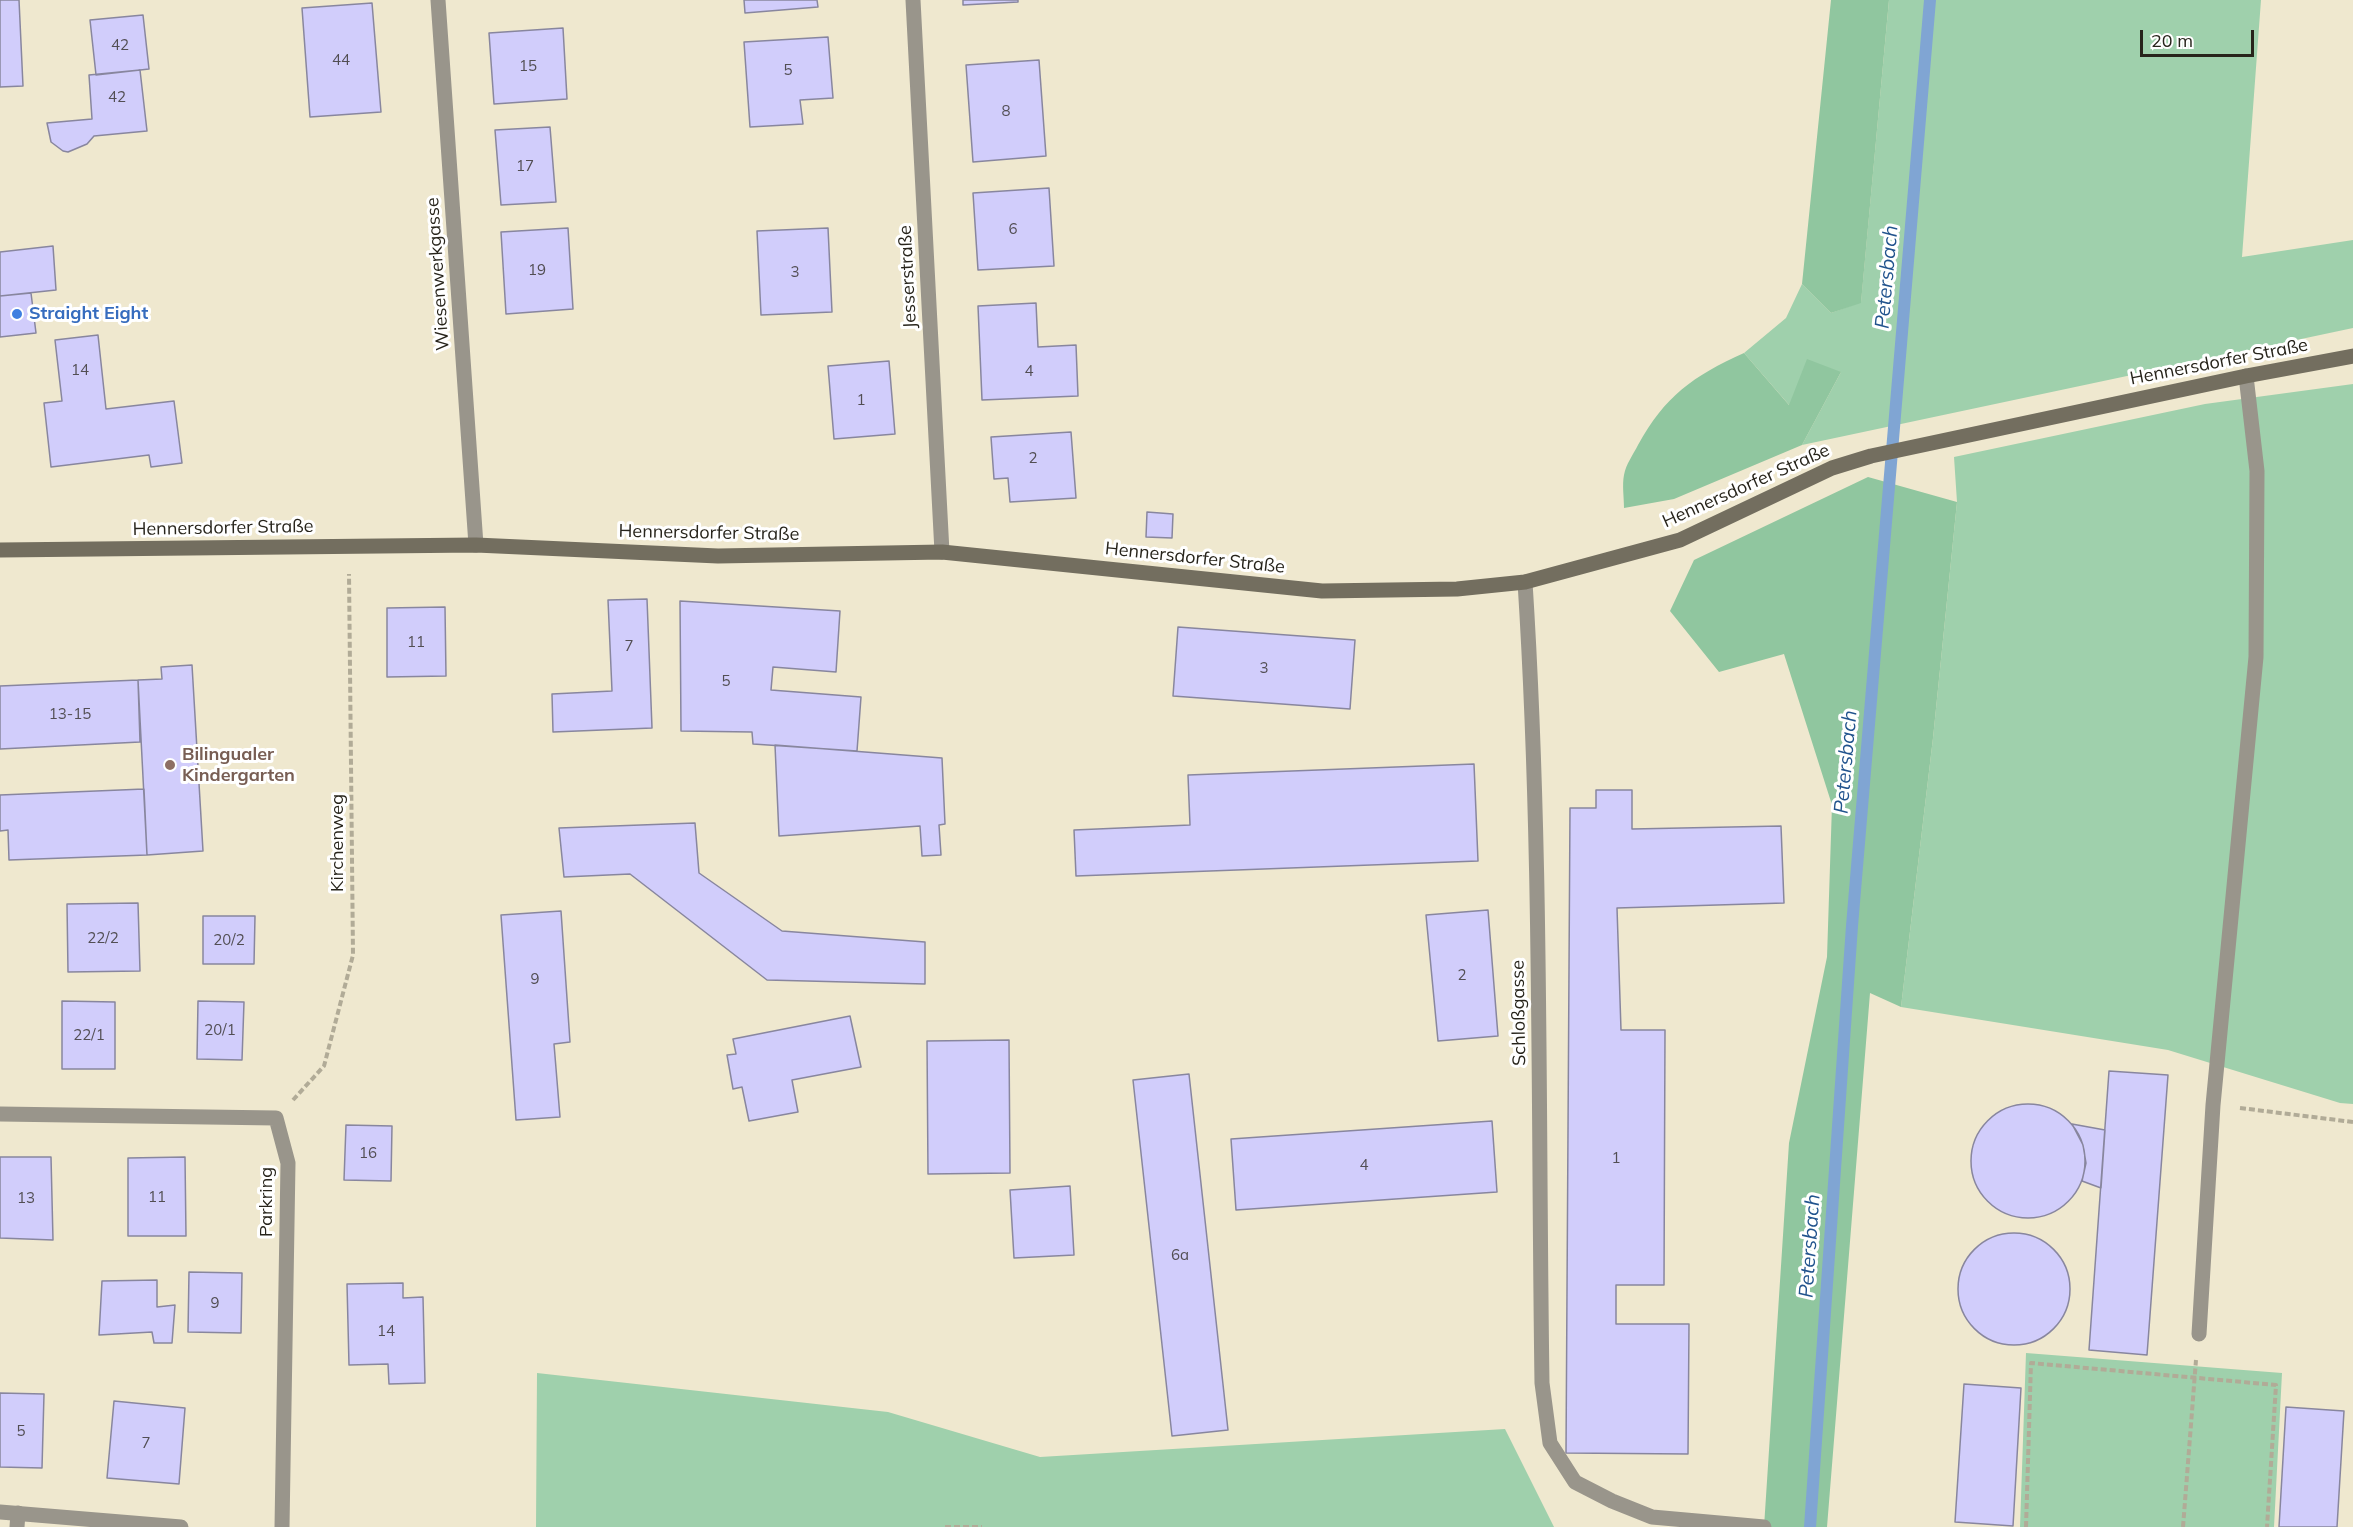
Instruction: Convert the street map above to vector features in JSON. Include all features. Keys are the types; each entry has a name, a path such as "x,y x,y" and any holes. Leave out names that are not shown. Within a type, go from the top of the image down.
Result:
{"street":[{"name":"Wiesenwerkgasse","path":"438,0 476,545"},
{"name":"Jesserstraße","path":"913,0 942,552"},
{"name":"Hennersdorfer Straße","path":"0,550 476,545 718,556 942,552 1322,591 1457,589 1526,582 1680,540 1832,468 1871,456 2246,376 2353,356"},
{"path":"2199,1334 2213,1105 2256,657 2257,471 2246,376"},
{"name":"Schloßgasse","path":"1526,582 1531,665 1540,1008 1542,1383 1550,1443 1575,1482 1612,1501 1652,1517 1757,1527"},
{"path":"0,1113 276,1118"},
{"name":"Parkring","path":"276,1118 288,1163 282,1527"},
{"path":"0,1512 17,1520 181,1527"},
{"path":"1757,1527 1764,1527"}],"path":[{"name":"Kirchenweg","path":"276,1118 324,1066 353,955 349,546"},
{"path":"2213,1105 2353,1122"},
{"path":"2183,1527 2199,1334"},
{"path":"2026,1527 2031,1363 2276,1385 2267,1527"},
{"path":"945,1527 982,1527"}],"green space":[{"path":"1831,0 1889,0 1861,303 1831,313 1802,284"},
{"path":"1889,0 2261,0 2242,257 2353,240 2353,328 1802,445 1841,372 1790,406 1744,353 1786,318 1802,284 1831,313 1861,302"},
{"path":"1744,353 1789,405 1807,359 1841,372 1802,445 1674,499 1624,508 1623,483 1626,467 1659,413 1670,400 1695,379"},
{"path":"2353,384 2353,1104 2340,1103 2168,1050 1901,1007 1933,738 1957,502 1954,457 2205,404"},
{"path":"1868,477 1957,502 1933,738 1901,1007 1870,993 1827,1527 1764,1527 1789,1143 1827,957 1832,805 1784,654 1719,672 1670,611 1694,560"},
{"path":"2026,1353 2282,1373 2274,1527 2020,1527"},
{"path":"537,1373 888,1412 1040,1457 1505,1429 1554,1527 536,1527"}],"building":[{"path":"0,0 19,0 23,86 0,87"},
{"path":"744,0 817,0 818,7 745,13"},
{"path":"963,0 1018,0 1018,2 963,5"},
{"path":"372,3 381,112 310,117 302,8"},
{"path":"143,15 149,69 96,75 90,20"},
{"path":"563,28 567,99 494,104 489,33"},
{"path":"828,37 833,98 800,100 803,124 750,127 744,42"},
{"path":"1039,60 1046,156 973,162 966,65"},
{"path":"140,70 147,131 94,136 87,144 68,152 51,142 47,123 92,119 89,75"},
{"path":"550,127 556,202 501,205 495,130"},
{"path":"1049,188 1054,266 978,270 973,193"},
{"path":"568,228 573,309 506,314 501,232"},
{"path":"828,228 832,312 761,315 757,231"},
{"path":"53,246 56,290 0,296 0,252"},
{"name":"Straight Eight","path":"31,293 36,333 0,337 0,296"},
{"path":"1036,303 1038,347 1076,345 1078,396 982,400 978,306"},
{"path":"98,335 106,409 174,401 182,463 151,467 149,455 51,467 44,403 62,401 55,340"},
{"path":"889,361 895,434 834,439 828,366"},
{"path":"1071,432 1076,498 1010,502 1008,478 994,479 991,437"},
{"path":"1147,512 1173,514 1172,538 1146,537"},
{"path":"647,599 652,728 553,732 552,694 612,691 608,600"},
{"path":"680,601 840,611 836,672 773,667 771,690 861,697 857,751 753,744 752,732 681,731"},
{"path":"445,607 446,676 387,677 387,608"},
{"path":"1178,627 1355,640 1350,709 1173,696"},
{"name":"Bilingualer Kindergarten","path":"192,665 203,851 147,855 138,680 162,679 161,667"},
{"path":"138,680 140,742 0,749 0,686"},
{"path":"775,745 942,758 945,824 939,825 941,855 922,856 920,826 779,836"},
{"path":"1474,764 1478,861 1076,876 1074,830 1190,825 1188,775"},
{"path":"144,789 147,855 9,860 8,830 0,831 0,795"},
{"path":"1596,790 1632,790 1632,829 1781,826 1784,903 1617,908 1621,1030 1665,1030 1664,1285 1616,1285 1616,1324 1689,1324 1688,1454 1566,1453 1570,808 1596,808"},
{"path":"695,823 699,873 782,931 925,942 925,984 767,980 630,874 564,877 559,828"},
{"path":"138,903 140,971 68,972 67,904"},
{"path":"1488,910 1498,1036 1438,1041 1426,915"},
{"path":"561,911 570,1042 554,1044 560,1117 516,1120 501,915"},
{"path":"203,916 255,916 254,964 203,964"},
{"path":"62,1001 115,1002 115,1069 62,1069"},
{"path":"198,1001 244,1002 242,1060 197,1059"},
{"path":"850,1016 861,1067 792,1080 798,1112 749,1121 742,1087 733,1089 727,1055 736,1054 733,1039"},
{"path":"1009,1040 1010,1173 928,1174 927,1041"},
{"path":"2109,1071 2168,1075 2147,1355 2089,1350"},
{"path":"1189,1074 1228,1430 1172,1436 1133,1080"},
{"path":"2028,1104 2050,1108 2069,1120 2081,1139 2085,1161 2081,1183 2069,1202 2050,1214 2028,1218 2006,1214 1987,1202 1975,1183 1971,1161 1975,1139 1987,1120 2006,1108"},
{"path":"1492,1121 1497,1192 1236,1210 1231,1139"},
{"path":"2072,1124 2105,1130 2101,1188 2082,1181 2086,1163 2083,1145"},
{"path":"346,1125 392,1126 391,1181 344,1180"},
{"path":"0,1157 51,1157 53,1240 0,1238"},
{"path":"185,1157 186,1236 128,1236 128,1158"},
{"path":"1070,1186 1074,1255 1014,1258 1010,1190"},
{"path":"2014,1233 2035,1237 2054,1249 2066,1268 2070,1289 2066,1310 2054,1329 2035,1341 2014,1345 1993,1341 1974,1329 1962,1310 1958,1289 1962,1268 1974,1249 1993,1237"},
{"path":"189,1272 242,1273 241,1333 188,1332"},
{"path":"157,1280 157,1307 175,1305 172,1343 154,1343 152,1332 99,1335 102,1281"},
{"path":"403,1283 403,1298 423,1297 425,1383 389,1384 388,1364 349,1365 347,1284"},
{"path":"1964,1384 2021,1388 2013,1526 1955,1522"},
{"path":"0,1393 44,1394 42,1468 0,1467"},
{"path":"114,1401 185,1408 179,1484 107,1478"},
{"path":"2286,1407 2344,1411 2337,1527 2279,1527"}],"waterway":[{"name":"Petersbach","path":"1810,1527 1852,926 1930,0"}],"place":[{"name":"Straight Eight","path":"17,314"},
{"name":"Bilingualer Kindergarten","path":"170,765"}]}
